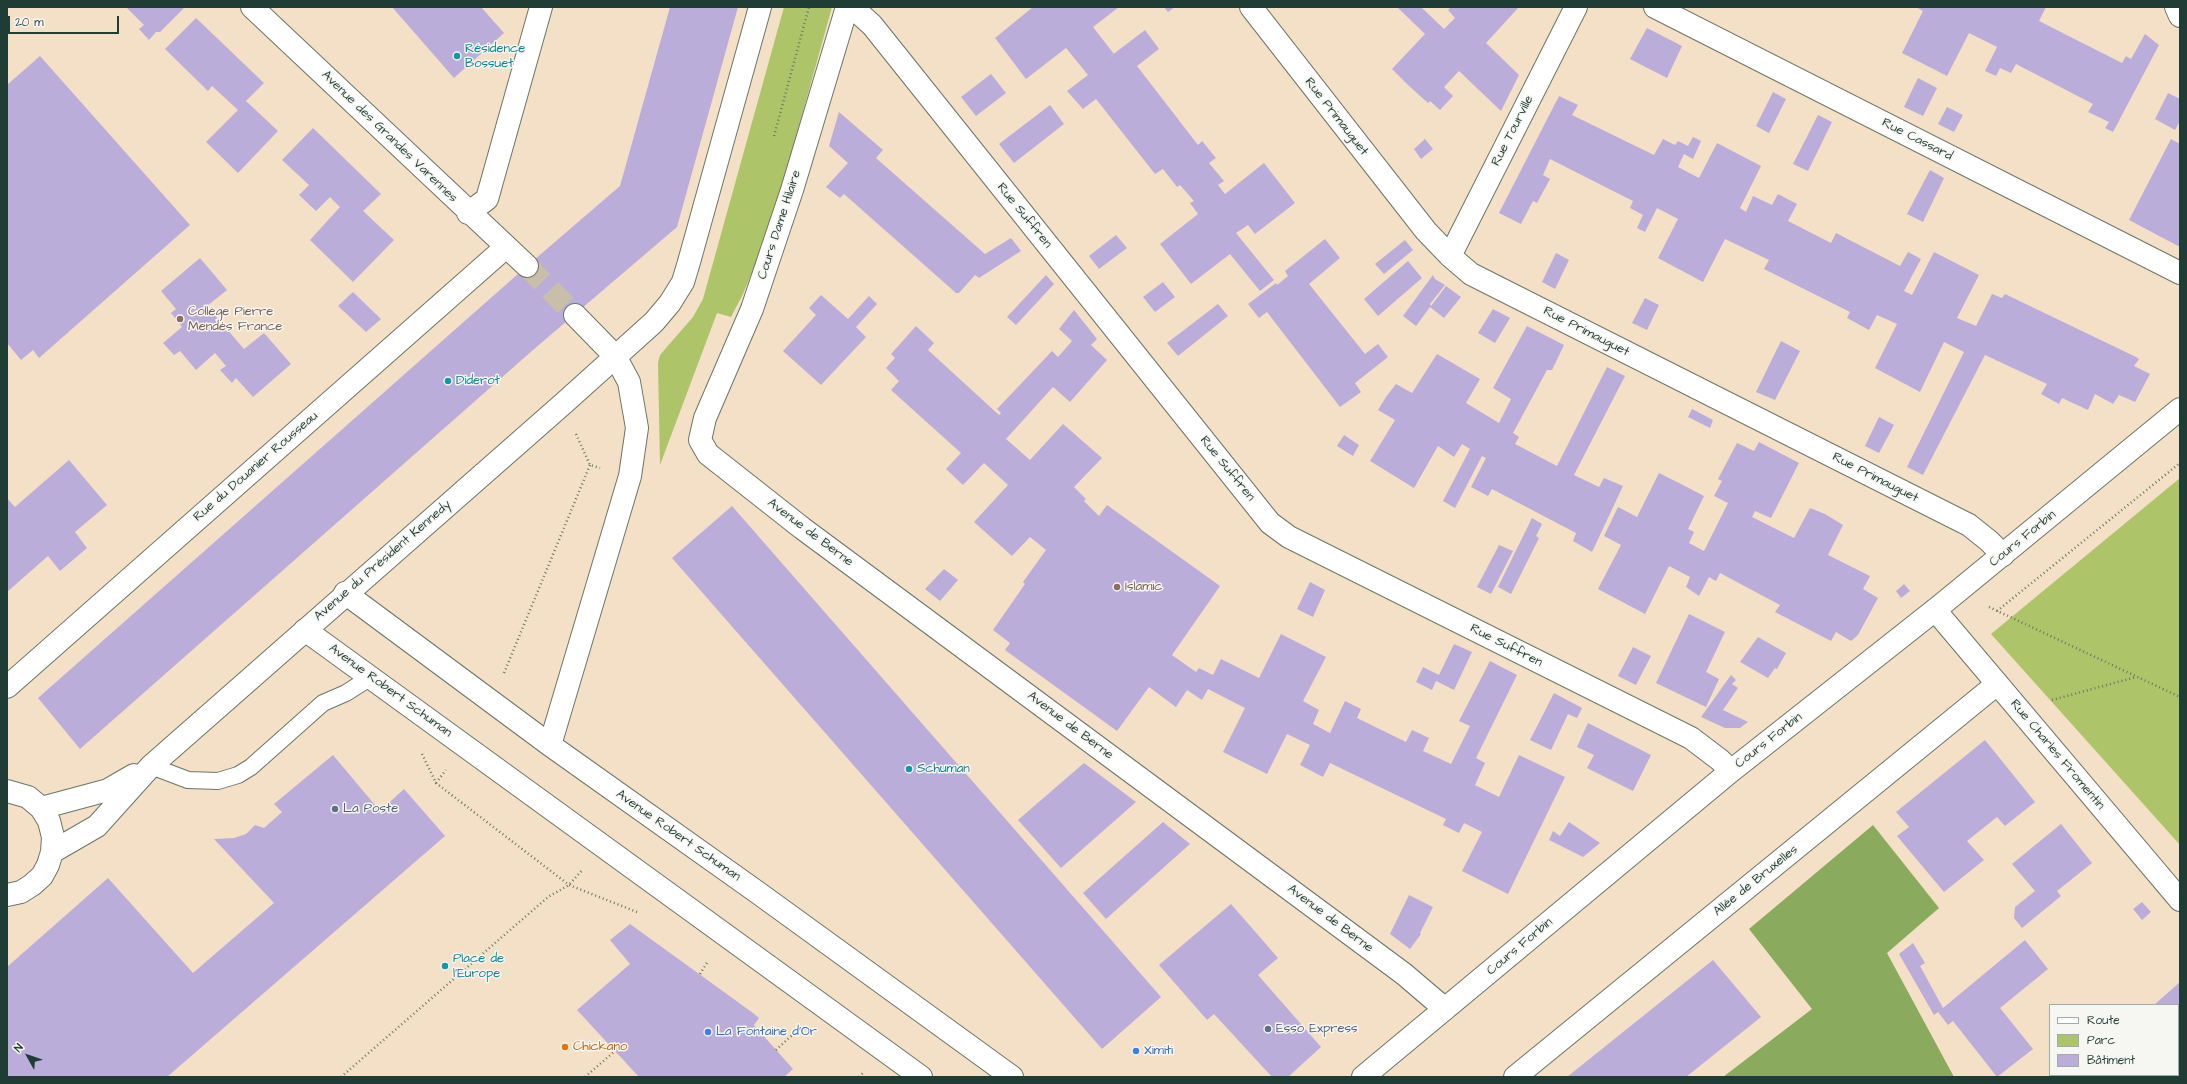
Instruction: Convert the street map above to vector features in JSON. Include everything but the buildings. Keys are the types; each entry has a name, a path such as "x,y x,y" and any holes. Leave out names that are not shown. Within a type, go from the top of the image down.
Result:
{"street":[{"name":"Avenue des Grandes Varennes","path":"252,7 468,213 527,266"},
{"path":"468,213 487,199 541,7"},
{"path":"616,356 654,322 670,303 683,282 760,7"},
{"name":"Cours Dame Hilaire","path":"700,440 705,418 754,301 792,190 847,7"},
{"name":"Rue Suffren","path":"852,7 872,25 1270,523 1289,537 1692,738 1720,760 1731,771"},
{"name":"Rue Primauguet","path":"1251,7 1426,231 1450,256 1471,274 1968,525 2004,555"},
{"name":"Rue Tourville","path":"1450,256 1576,7"},
{"name":"Rue Cassard","path":"1655,7 2180,273"},
{"path":"2176,7 2180,16"},
{"name":"Rue du Douanier Rousseau","path":"7,687 506,247"},
{"path":"550,745 630,476 637,428 629,382 616,356 575,315"},
{"name":"Avenue du Président Kennedy","path":"52,852 97,826 151,766 616,356"},
{"name":"Cours Forbin","path":"1363,1077 1731,771 2004,555 2180,410"},
{"name":"Avenue de Berne","path":"700,440 708,454 802,528 1398,970 1445,1009"},
{"name":"Avenue Robert Schuman","path":"345,594 492,703 1012,1077"},
{"name":"Rue Charles Fromentin","path":"1935,610 2180,900"},
{"name":"Avenue Robert Schuman","path":"305,630 921,1077"},
{"name":"Allée de Bruxelles","path":"1515,1077 1997,684"},
{"name":"Avenue du Président Kennedy","path":"41,808 108,790 151,766"},
{"path":"7,791 28,797 41,808 49,821 53,837 52,852 45,870 32,885 21,892 7,895"}],"lane":[{"path":"151,766 188,780 218,781 238,775 251,767 323,703 346,693 371,677"}],"path":[{"path":"772,142 809,7"},
{"path":"492,703 590,465 564,403"},
{"path":"1997,611 2180,463"},
{"path":"590,465 630,476"},
{"path":"1956,593 2180,697"},
{"path":"2023,715 2049,701 2137,676"},
{"path":"421,753 436,783 569,885 638,912"},
{"path":"341,1077 548,897 569,885 602,847"},
{"path":"702,955 715,965"},
{"path":"794,1024 806,1033"},
{"path":"585,1077 615,1051"},
{"path":"856,1070 865,1077"}],"green space":[{"path":"784,7 832,7 771,227 743,294 731,317 717,313 660,465 658,363 660,355 693,317 703,299"},
{"path":"2180,478 2180,845 1991,634"},
{"path":"1873,825 1939,908 1887,953 1954,1077 1723,1077 1812,1009 1749,929"}],"tunnel":[{"path":"527,266 575,315"}],"place":[{"name":"Résidence Bossuet","path":"457,56"},
{"name":"Collège Pierre Mendès France","path":"180,319"},
{"name":"Diderot","path":"448,381"},
{"name":"Islamic","path":"1117,587"},
{"name":"Schuman","path":"909,769"},
{"name":"La Poste","path":"335,809"},
{"name":"Place de l'Europe","path":"445,966"},
{"name":"Esso Express","path":"1268,1029"},
{"name":"La Fontaine d'Or","path":"708,1032"},
{"name":"Chickano","path":"565,1047"},
{"name":"Ximiti","path":"1136,1051"}]}
